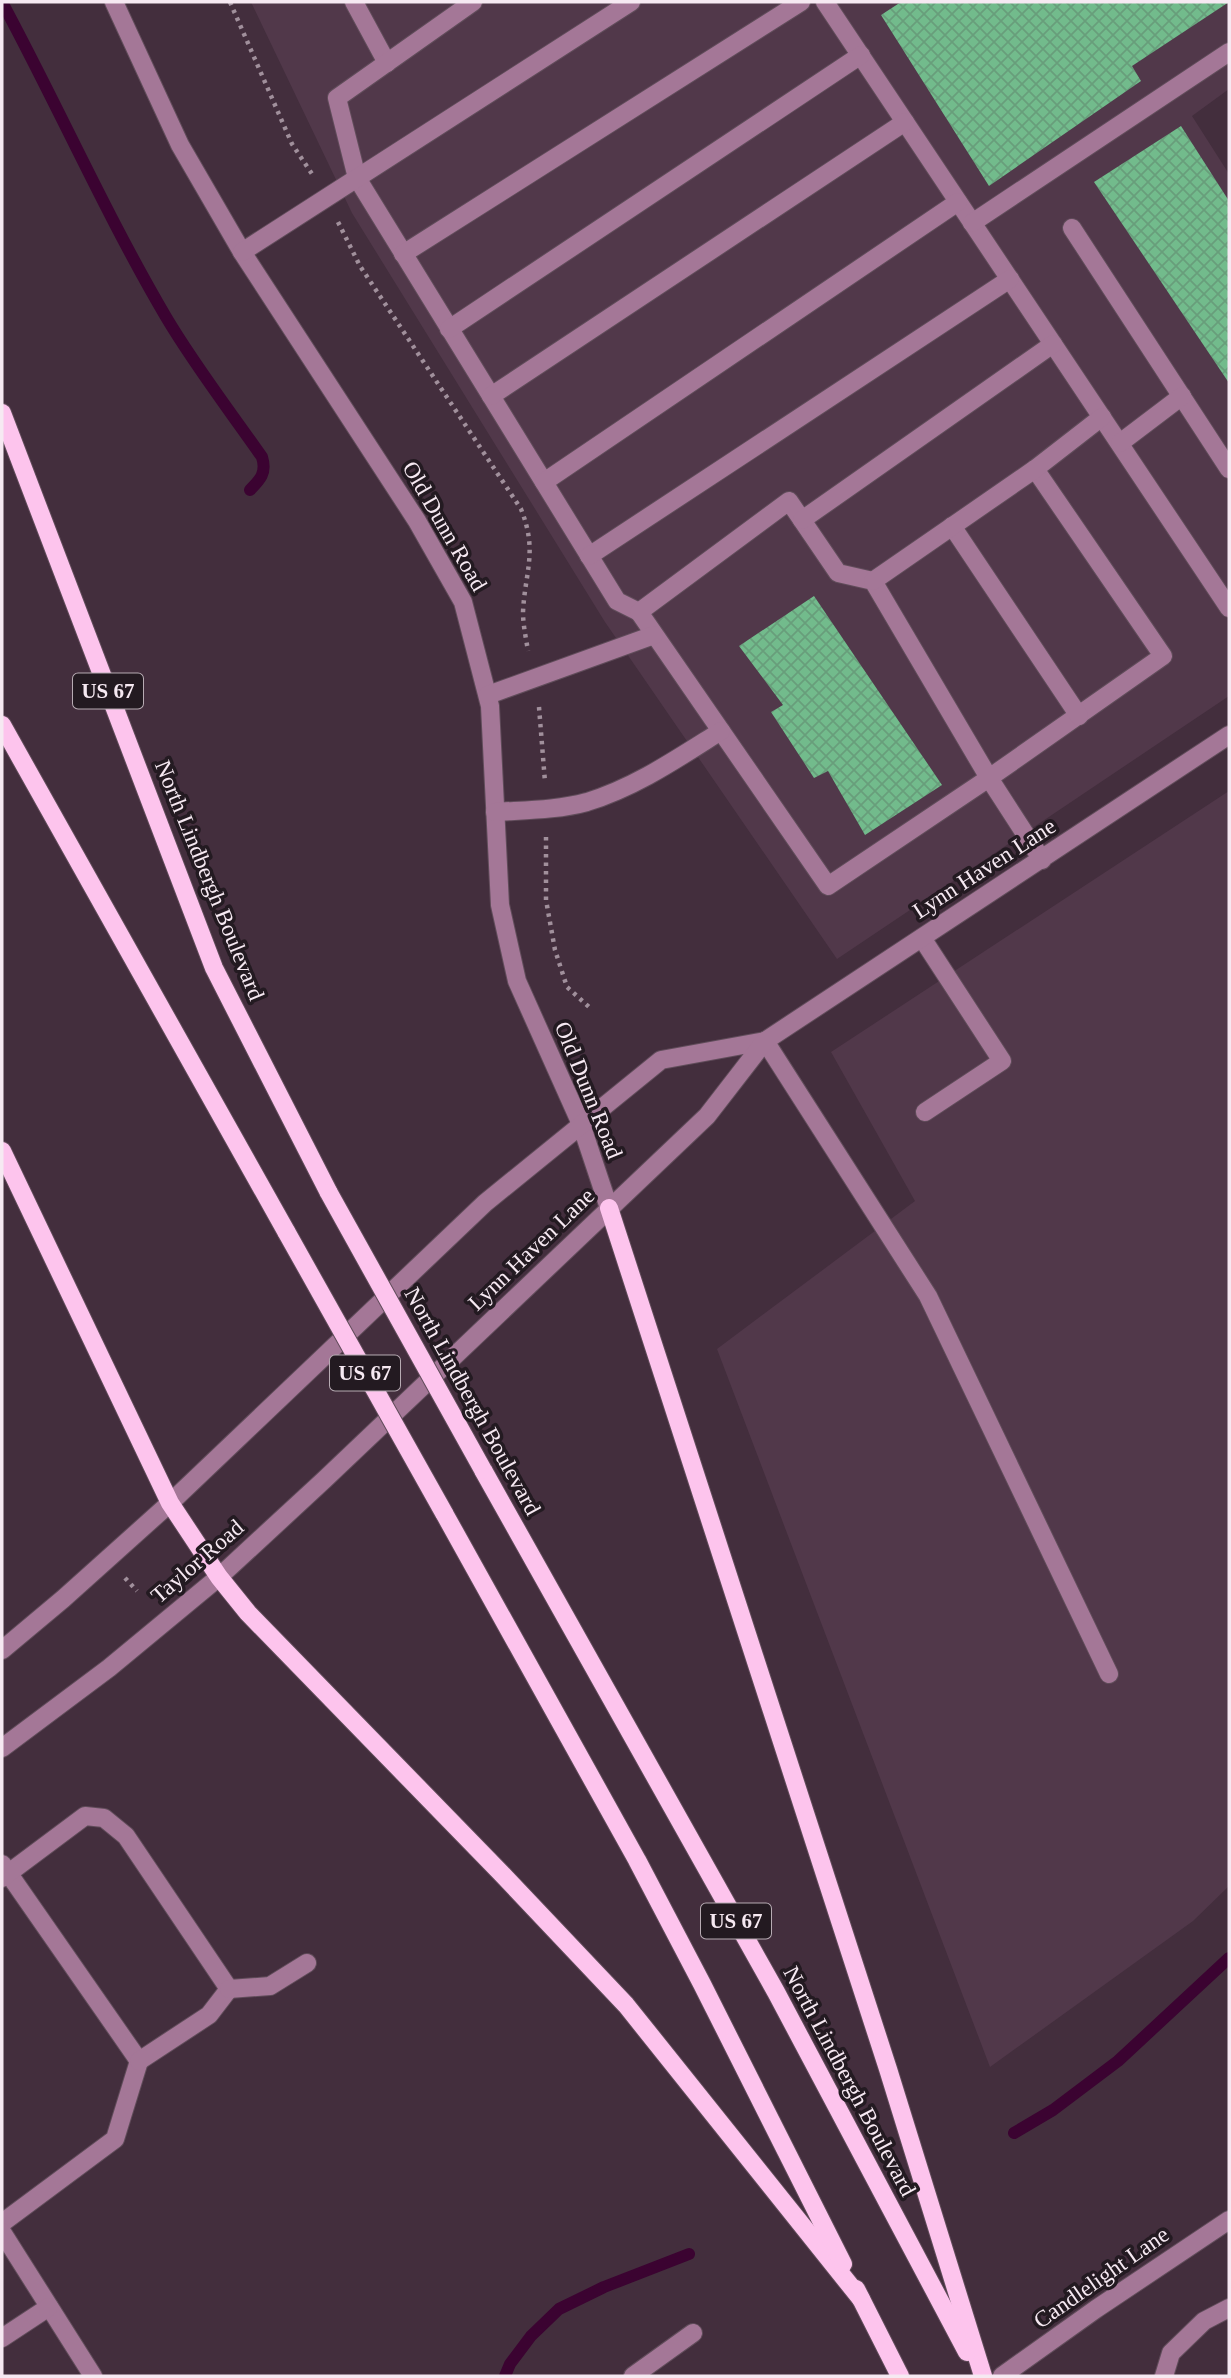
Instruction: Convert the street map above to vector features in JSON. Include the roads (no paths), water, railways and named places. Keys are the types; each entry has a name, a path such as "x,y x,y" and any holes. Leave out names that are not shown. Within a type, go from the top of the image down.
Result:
{"main road":[{"name":"North Lindbergh Boulevard","path":"2,413 214,968 329,1193 776,1992 982,2376"},
{"name":"US 67","path":"2,725 649,1883 900,2376"},
{"path":"2,1151 170,1503 219,1577 248,1613 626,2005 861,2299"},
{"path":"609,1208 888,2069 982,2376"}],"street":[{"name":"Old Dunn Road","path":"114,2 180,145 242,252 417,521 463,601 488,695 500,905 517,981 581,1124 609,1208"},
{"path":"354,2 387,63"},
{"path":"473,2 337,98 357,178 617,601 639,612 828,886 989,779 1163,656 1035,469"},
{"path":"242,252 631,2"},
{"path":"403,254 801,2"},
{"path":"825,2 1229,608"},
{"path":"972,223 1229,52"},
{"path":"449,329 861,55"},
{"path":"491,396 905,122"},
{"path":"544,482 958,202"},
{"path":"1072,228 1229,469"},
{"path":"589,556 1010,279"},
{"path":"802,520 1053,344"},
{"path":"1119,443 1182,396"},
{"path":"873,581 1035,469 1102,417"},
{"path":"639,612 789,501 838,573 873,581 989,779 1042,860"},
{"path":"952,526 1079,716"},
{"path":"488,695 654,635"},
{"path":"495,812 585,802 658,771 721,731"},
{"name":"Lynn Haven Lane","path":"412,1396 707,1116 765,1041 1229,735"},
{"path":"922,938 1002,1061 925,1112"},
{"path":"765,1041 928,1296 1109,1674"},
{"name":"Lynn Haven Lane","path":"170,1503 485,1203 661,1060 765,1041"},
{"name":"Taylor Road","path":"2,1748 109,1668 219,1577 412,1396"},
{"path":"2,1650 63,1600 170,1503"},
{"path":"139,2061 4,1872 85,1816 104,1818 125,1836 229,1989"},
{"path":"2,2223 115,2139 139,2061 209,2015 229,1989 270,1986 307,1964"},
{"name":"Candlelight Lane","path":"1002,2376 1229,2220"},
{"path":"2,2232 93,2376"},
{"path":"2,2338 50,2307"},
{"path":"1164,2376 1171,2353 1204,2321 1229,2308"},
{"path":"633,2376 693,2333"}],"waterway":[{"path":"2,2 123,239 166,317 262,457 262,476 250,490"},
{"path":"1014,2133 1053,2110 1118,2061 1229,1958"},
{"path":"505,2376 510,2364 531,2336 559,2309 604,2287 689,2254"}]}
